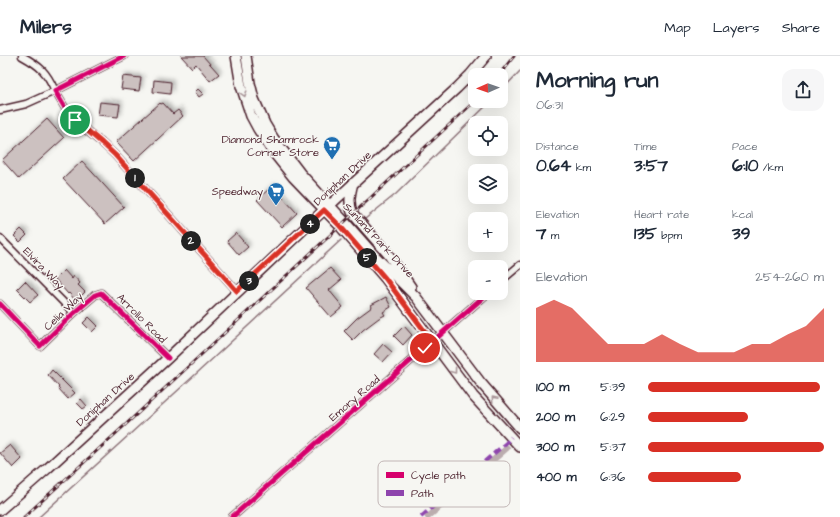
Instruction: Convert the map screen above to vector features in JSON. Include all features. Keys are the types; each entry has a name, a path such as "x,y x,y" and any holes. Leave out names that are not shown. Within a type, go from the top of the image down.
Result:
{"main road":[{"name":"Sunland Park Drive","path":"236,56 244,97 258,129 292,177 327,208 416,297 481,383 520,428"},
{"name":"Sunland Park Drive","path":"246,56 254,98 265,124 274,140 340,226 385,278 473,396 520,447"},
{"name":"Doniphan Drive","path":"0,510 168,358 237,291 457,88 486,56"},
{"path":"353,183 349,202 353,214 388,254 412,288 416,297"}],"street":[{"path":"22,56 45,72 68,113 115,155 237,291"},
{"path":"0,110 26,104 124,56"},
{"name":"Elvira Way","path":"0,238 74,313"},
{"path":"508,275 520,265"},
{"name":"Celia Way","path":"0,304 40,346 95,294 102,293"},
{"name":"Arrollo Road","path":"102,293 168,358"},
{"name":"Emory Road","path":"232,517 480,300"}],"building":[{"path":"181,56 203,56 219,74 210,81 196,64 192,68"},
{"path":"123,76 141,78 139,91 121,89"},
{"path":"154,80 171,82 170,94 153,92"},
{"path":"198,89 203,94 199,97 195,92"},
{"path":"100,102 120,104 118,117 98,115"},
{"path":"160,103 163,103 173,114 178,110 183,116 134,161 116,142"},
{"path":"47,119 64,138 19,179 2,160"},
{"path":"82,161 124,207 105,224 63,179"},
{"path":"272,186 297,213 282,227 257,200"},
{"path":"21,229 27,235 20,242 14,236"},
{"path":"236,233 248,247 239,255 227,241"},
{"path":"330,268 341,280 329,290 343,307 331,317 306,288"},
{"path":"64,270 72,279 74,276 80,283 78,285 85,292 76,301 55,279"},
{"path":"25,281 38,295 30,302 17,289"},
{"path":"386,297 391,307 383,312 385,315 363,330 353,340 344,331 357,318 372,307 371,305"},
{"path":"89,317 98,326 92,332 83,323"},
{"path":"404,326 412,335 403,345 394,336"},
{"path":"383,344 392,352 383,362 374,354"},
{"path":"52,370 75,393 68,399 48,375"},
{"path":"81,399 87,406 83,409 77,403"},
{"path":"10,445 22,459 13,468 0,453"}],"waterway":[{"path":"508,84 520,71"},
{"path":"365,219 396,194 484,108"},
{"path":"39,517 341,240"},
{"path":"492,461 507,448"},
{"path":"428,517 439,507"}],"railway":[{"path":"505,68 514,56"},
{"path":"24,517 468,107"}],"marked path":[{"path":"485,461 511,437"},
{"path":"421,517 432,507"}],"cycle path":[{"path":"124,56 55,91 68,113 75,121 115,155 237,291"},
{"path":"0,304 40,346 74,313 95,295 101,293 168,358"},
{"path":"232,517 480,300"}],"place":[{"name":"Diamond Shamrock Corner Store","path":"332,160"},
{"name":"Speedway","path":"276,206"}],"route":[{"path":"75,120 115,155 237,291 324,210 340,226 385,278 432,341 425,348"}]}
